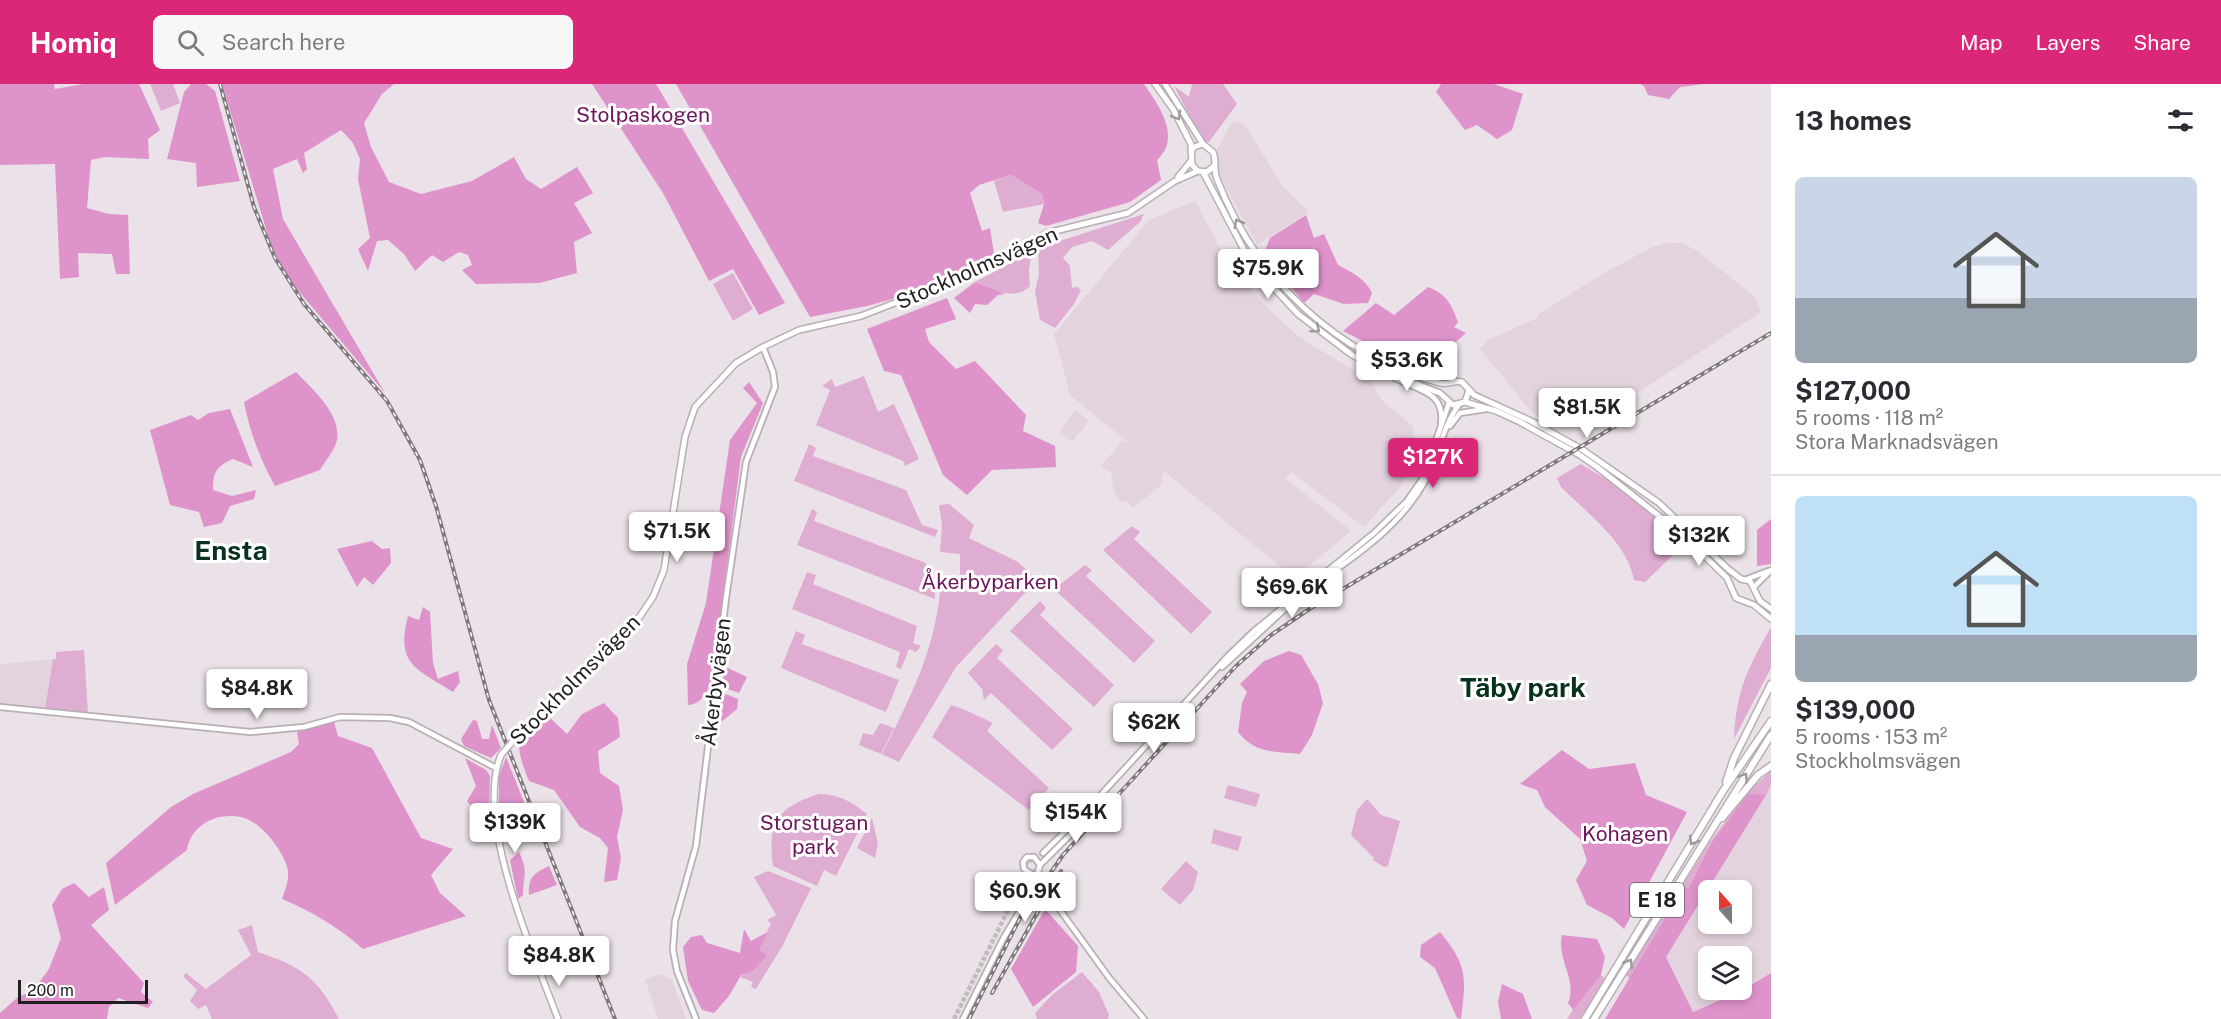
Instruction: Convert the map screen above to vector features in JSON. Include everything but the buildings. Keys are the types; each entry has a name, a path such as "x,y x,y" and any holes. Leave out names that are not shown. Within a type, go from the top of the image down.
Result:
{"highway":[{"path":"1723,791 1734,758 1770,686"},
{"name":"E 18","path":"1585,1019 1723,791 1771,721"},
{"name":"E 18","path":"1594,1019 1771,735"},
{"path":"1668,898 1722,819 1758,775 1771,766"}],"main road":[{"path":"1155,84 1191,144 1191,161 1200,171 1244,250 1278,294 1318,332 1341,348 1380,369 1444,396 1449,403 1458,406 1465,402 1469,390"},
{"path":"1165,84 1203,144 1214,152 1215,177 1248,242 1281,285 1301,306 1336,335 1366,354 1396,368 1449,384 1458,381 1474,395 1558,435 1630,482 1675,516 1744,579 1754,589 1760,601 1771,609"},
{"path":"1191,152 1194,147 1203,144"},
{"name":"Stockholmsvägen","path":"1175,181 1191,161"},
{"path":"1200,171 1207,172 1214,166"},
{"name":"Stockholmsvägen","path":"558,1019 516,907 509,879 496,813 496,768 501,754 519,734 636,622 653,597 664,570 682,450 695,408 736,363 763,347 800,330 895,304 978,271 1047,233 1128,213 1175,181 1200,171"},
{"path":"1444,396 1449,384"},
{"path":"1465,402 1488,408 1578,454 1683,535 1727,578 1734,595 1754,605 1771,619"},
{"path":"1732,589 1735,583 1744,579"},
{"path":"1742,600 1752,596 1754,589"}],"street":[{"name":"Åkerbyvägen","path":"696,1019 675,961 673,950 675,921 696,846 726,598 746,462 775,387 773,372 763,347"},
{"path":"1380,369 1413,388 1434,396 1441,408 1443,432"},
{"path":"1204,683 1311,587 1370,544 1404,511 1420,490 1443,432 1449,403"},
{"path":"1043,853 1087,810 1254,631 1365,539 1413,494 1458,406"},
{"path":"1443,432 1460,413 1488,408"},
{"path":"1365,539 1370,544"},
{"path":"1744,579 1771,571"},
{"path":"1754,589 1771,571"},
{"path":"0,707 250,732 304,727 340,717 390,718 409,723 496,768"},
{"path":"1028,895 1032,879 1030,873 1024,869 1023,862 1027,857 1034,857 1080,813 1087,810"},
{"path":"1030,873 1039,867 1074,831 1087,810"},
{"path":"963,1019 1003,939 1033,889 1039,867 1034,857"},
{"path":"1053,899 1110,979 1144,1019"}],"shaded area":[{"path":"1233,121 1244,124 1283,186 1309,212 1257,245 1220,176 1217,149"},
{"path":"1195,201 1222,252 1263,304 1299,337 1373,382 1376,392 1385,404 1412,425 1416,442 1412,465 1400,487 1364,527 1291,472 1285,478 1351,531 1294,578 1164,471 1161,485 1133,508 1127,502 1120,501 1114,492 1111,472 1103,469 1102,465 1123,440 1130,444 1070,395 1054,334 1149,220"},
{"path":"1666,243 1681,243 1696,250 1754,296 1761,312 1622,403 1555,425 1531,411 1480,349 1488,340 1537,318 1539,314 1599,276 1650,248"},
{"path":"1076,410 1089,421 1072,442 1059,432"},
{"path":"53,659 45,709 0,705 0,664"},
{"path":"1771,785 1771,973 1752,983 1752,946 1698,946 1698,1000 1717,1000 1693,1012 1666,957 1698,905 1698,934 1752,934 1752,880 1713,880"},
{"path":"662,974 672,980 686,1019 658,1019 645,979"}],"green space":[{"path":"0,84 54,84 55,89 83,84 139,84 160,130 148,139 149,159 105,157 91,160 87,208 109,214 128,215 130,274 116,274 112,254 78,253 79,277 60,279 55,164 0,165"},
{"path":"150,84 173,84 180,103 161,111"},
{"path":"191,84 206,84 215,91 240,181 197,187 196,163 167,159 184,92"},
{"path":"222,84 394,84 382,94 364,123 371,147 389,182 421,194 472,181 514,157 526,179 541,189 577,167 593,193 574,203 592,233 574,242 577,273 539,283 476,284 462,270 472,265 468,255 459,252 443,262 432,255 415,271 404,254 388,240 377,241 368,271 358,249 370,238 358,179 360,159 353,143 341,130 304,153 307,169 303,173 297,159 273,169 283,219 385,393 285,275 270,242"},
{"name":"Stolpaskogen","path":"592,84 656,84 785,303 759,315 733,269 709,281 663,193"},
{"path":"676,84 1144,84 1161,112 1168,132 1168,142 1157,160 1161,180 1130,202 1046,226 1038,223 1044,204 1042,194 1011,175 979,185 970,193 982,231 990,228 994,254 918,292 867,306 810,317"},
{"path":"1192,84 1223,84 1237,104 1209,142 1203,141 1174,86 1189,97"},
{"path":"1441,84 1494,84 1523,94 1512,130 1497,139 1477,125 1465,130 1436,92"},
{"path":"1640,84 1704,84 1680,87 1669,99 1648,95 1644,86"},
{"path":"1011,175 1042,194 1044,204 1003,212 994,181"},
{"path":"1144,214 1140,222 1108,250 1092,241 1072,247 1063,258 1070,266 1072,288 1078,287 1081,290 1074,304 1055,328 1040,320 1035,291 1039,274 1038,248"},
{"path":"1306,215 1314,238 1324,234 1338,265 1366,283 1372,293 1368,303 1344,304 1314,294 1304,303 1264,253 1270,238"},
{"path":"1032,252 1029,270 1030,286 1024,291 1003,293 975,282"},
{"path":"733,273 753,309 733,321 713,284"},
{"path":"975,282 1005,294 998,295 987,305 975,304 970,313 954,298"},
{"path":"1428,287 1447,300 1458,322 1454,327 1466,333 1451,346 1448,353 1427,345 1410,350 1403,347 1388,354 1343,331 1376,303 1394,315"},
{"path":"947,298 956,319 925,329 929,342 956,369 975,361 1026,415 1023,431 1055,446 1056,467 992,470 967,495 943,475 901,375 884,371 867,329"},
{"path":"296,372 330,411 335,421 337,440 320,470 275,486 256,446 244,402"},
{"path":"864,376 878,412 894,404 919,459 905,466 903,461 816,425 830,390 822,386 832,379 835,387"},
{"path":"749,382 763,403 741,457 712,682 697,703 688,705 687,664 706,603 730,440 757,403 743,388"},
{"path":"230,409 253,467 233,459 217,470 213,490 232,496 256,490 254,499 230,506 222,523 204,527 199,512 170,505 150,430 191,415 198,420 209,413"},
{"path":"809,444 816,448 813,456 906,490 922,525 938,530 935,537 794,481"},
{"path":"1581,464 1619,487 1681,540 1672,556 1645,582 1634,580 1630,566 1615,541 1561,487 1557,478"},
{"name":"Åkerbyparken","path":"949,504 974,525 969,538 1018,562 1037,580 956,667 899,762 882,754 913,690 929,648 935,626 941,578 960,577 960,554 940,552 942,525 939,505"},
{"path":"812,509 817,512 814,521 926,563 925,584 934,585 935,599 797,545"},
{"path":"1771,519 1771,564 1757,566 1757,530"},
{"path":"1132,526 1140,532 1134,539 1212,612 1191,634 1103,550"},
{"path":"372,541 382,549 390,548 391,563 373,585 364,577 357,587 337,549"},
{"path":"1085,565 1092,570 1086,576 1155,641 1134,663 1054,589"},
{"path":"807,572 816,575 813,584 917,626 913,643 921,646 916,652 909,649 901,669 896,667 900,652 792,609"},
{"path":"1040,601 1046,608 1040,615 1114,685 1094,707 1010,631"},
{"path":"423,607 430,612 433,663 438,679 458,671 460,682 453,692 420,671 407,656 404,645 408,616 419,620"},
{"path":"1771,627 1771,668 1734,739 1737,707 1745,680"},
{"path":"796,631 805,635 802,644 899,680 886,712 781,668"},
{"path":"996,644 1003,650 997,658 1073,729 1052,750 991,693 984,700 982,689 968,673"},
{"path":"84,650 88,713 45,709 56,652"},
{"path":"1289,651 1301,655 1318,684 1323,703 1312,735 1300,754 1258,748 1238,732 1242,703 1247,692 1240,684 1264,661"},
{"path":"728,668 747,677 739,693 722,687 724,671"},
{"path":"721,692 738,699 737,709 720,723 717,722"},
{"path":"604,703 618,718 620,737 598,751 600,773 619,786 623,810 617,837 621,858 617,880 604,882 608,848 600,838 580,827 554,790 529,781 519,750 520,743 528,731 546,714 567,734 582,714"},
{"path":"951,705 993,723 987,731 1049,788 1029,810 932,737"},
{"path":"473,720 477,721 482,739 489,739 492,725 501,748 491,758 464,746 461,739"},
{"path":"334,722 338,736 372,748 421,838 453,849 431,875 440,893 466,916 363,949 325,921 282,899 288,871 278,848 258,826 235,816 216,818 200,827 194,833 187,850 115,905 106,863 171,807 193,794 291,752 299,744 297,732"},
{"path":"880,723 894,728 881,754 859,745 863,733 873,735"},
{"name":"Kohagen","path":"1562,750 1589,769 1635,763 1646,795 1687,812 1624,929 1612,918 1587,905 1576,880 1587,861 1580,839 1545,807 1537,790 1520,784"},
{"path":"506,757 534,827 518,836 505,814 499,810 499,776"},
{"path":"465,758 486,770 490,776 489,818 494,834 467,801 476,786"},
{"path":"1771,771 1771,785 1766,795 1748,795 1712,842 1689,887 1682,890 1630,979 1626,975 1710,842 1747,792"},
{"path":"1228,785 1260,794 1256,807 1224,798"},
{"name":"Storstugan park","path":"819,794 845,799 867,814 836,876 824,870 817,886 773,866 772,838 778,818 785,811"},
{"path":"1748,794 1766,795 1714,880 1698,880 1698,905 1666,957 1693,1012 1720,1000 1752,1000 1752,984 1771,973 1771,1019 1605,1019 1682,890 1689,887 1712,842"},
{"path":"1367,799 1381,815 1400,821 1388,866 1384,867 1373,860 1374,858 1351,835 1357,810"},
{"path":"872,818 878,843 875,858 857,848"},
{"path":"1214,829 1242,837 1238,851 1211,843"},
{"path":"519,852 525,874 523,895 518,899 510,860"},
{"path":"1186,861 1198,872 1193,890 1180,905 1161,889"},
{"path":"549,866 557,885 529,895 533,876"},
{"name":"Storstugan park","path":"768,871 811,888 783,945 756,989 751,987 753,982 740,977 766,956 758,950 771,924 767,920 776,915 754,877"},
{"path":"74,883 89,897 104,887 109,910 91,925 144,983 141,992 153,1002 148,1008 118,998 109,1007 107,1019 0,1019 0,1013 18,997 33,991 49,969 61,938 52,905 62,889"},
{"path":"1045,909 1078,946 1076,972 1033,1007 1011,969"},
{"path":"252,925 258,952 286,963 307,975 323,993 339,1019 212,1019 206,1005 198,1009 190,1001 197,990 183,976 186,973 206,989 251,955 238,930"},
{"path":"744,929 751,941 768,932 759,950 767,956 753,971 741,975 729,996 714,1013 702,1010 688,981 683,947 691,937 702,935 707,943 740,953"},
{"path":"1440,932 1456,954 1463,972 1464,992 1461,1019 1457,1018 1435,968 1420,957 1421,945"},
{"path":"1562,935 1597,939 1605,957 1601,975 1573,1010 1568,1003 1570,986 1562,953"},
{"path":"1082,972 1099,992 1109,1015 1108,1019 1037,1019 1035,1013 1052,995"},
{"path":"1601,975 1606,979 1581,1019 1567,1019 1584,993"},
{"path":"1502,984 1523,994 1532,1019 1501,1019 1498,1002"}],"tunnel":[{"path":"1025,866 1028,860 1034,861"},
{"path":"1034,869 1052,899"},
{"path":"954,1019 1028,870"}],"railway":[{"path":"220,84 254,207 275,258 304,304 387,401 420,460 436,506 489,700 615,1019"},
{"path":"969,1019 1022,914 1063,855 1236,666 1271,635 1311,608 1771,333"},
{"path":"992,993 1061,871"}],"district":[{"name":"Ensta","path":"231,551"},
{"name":"Täby park","path":"1523,688"}]}
